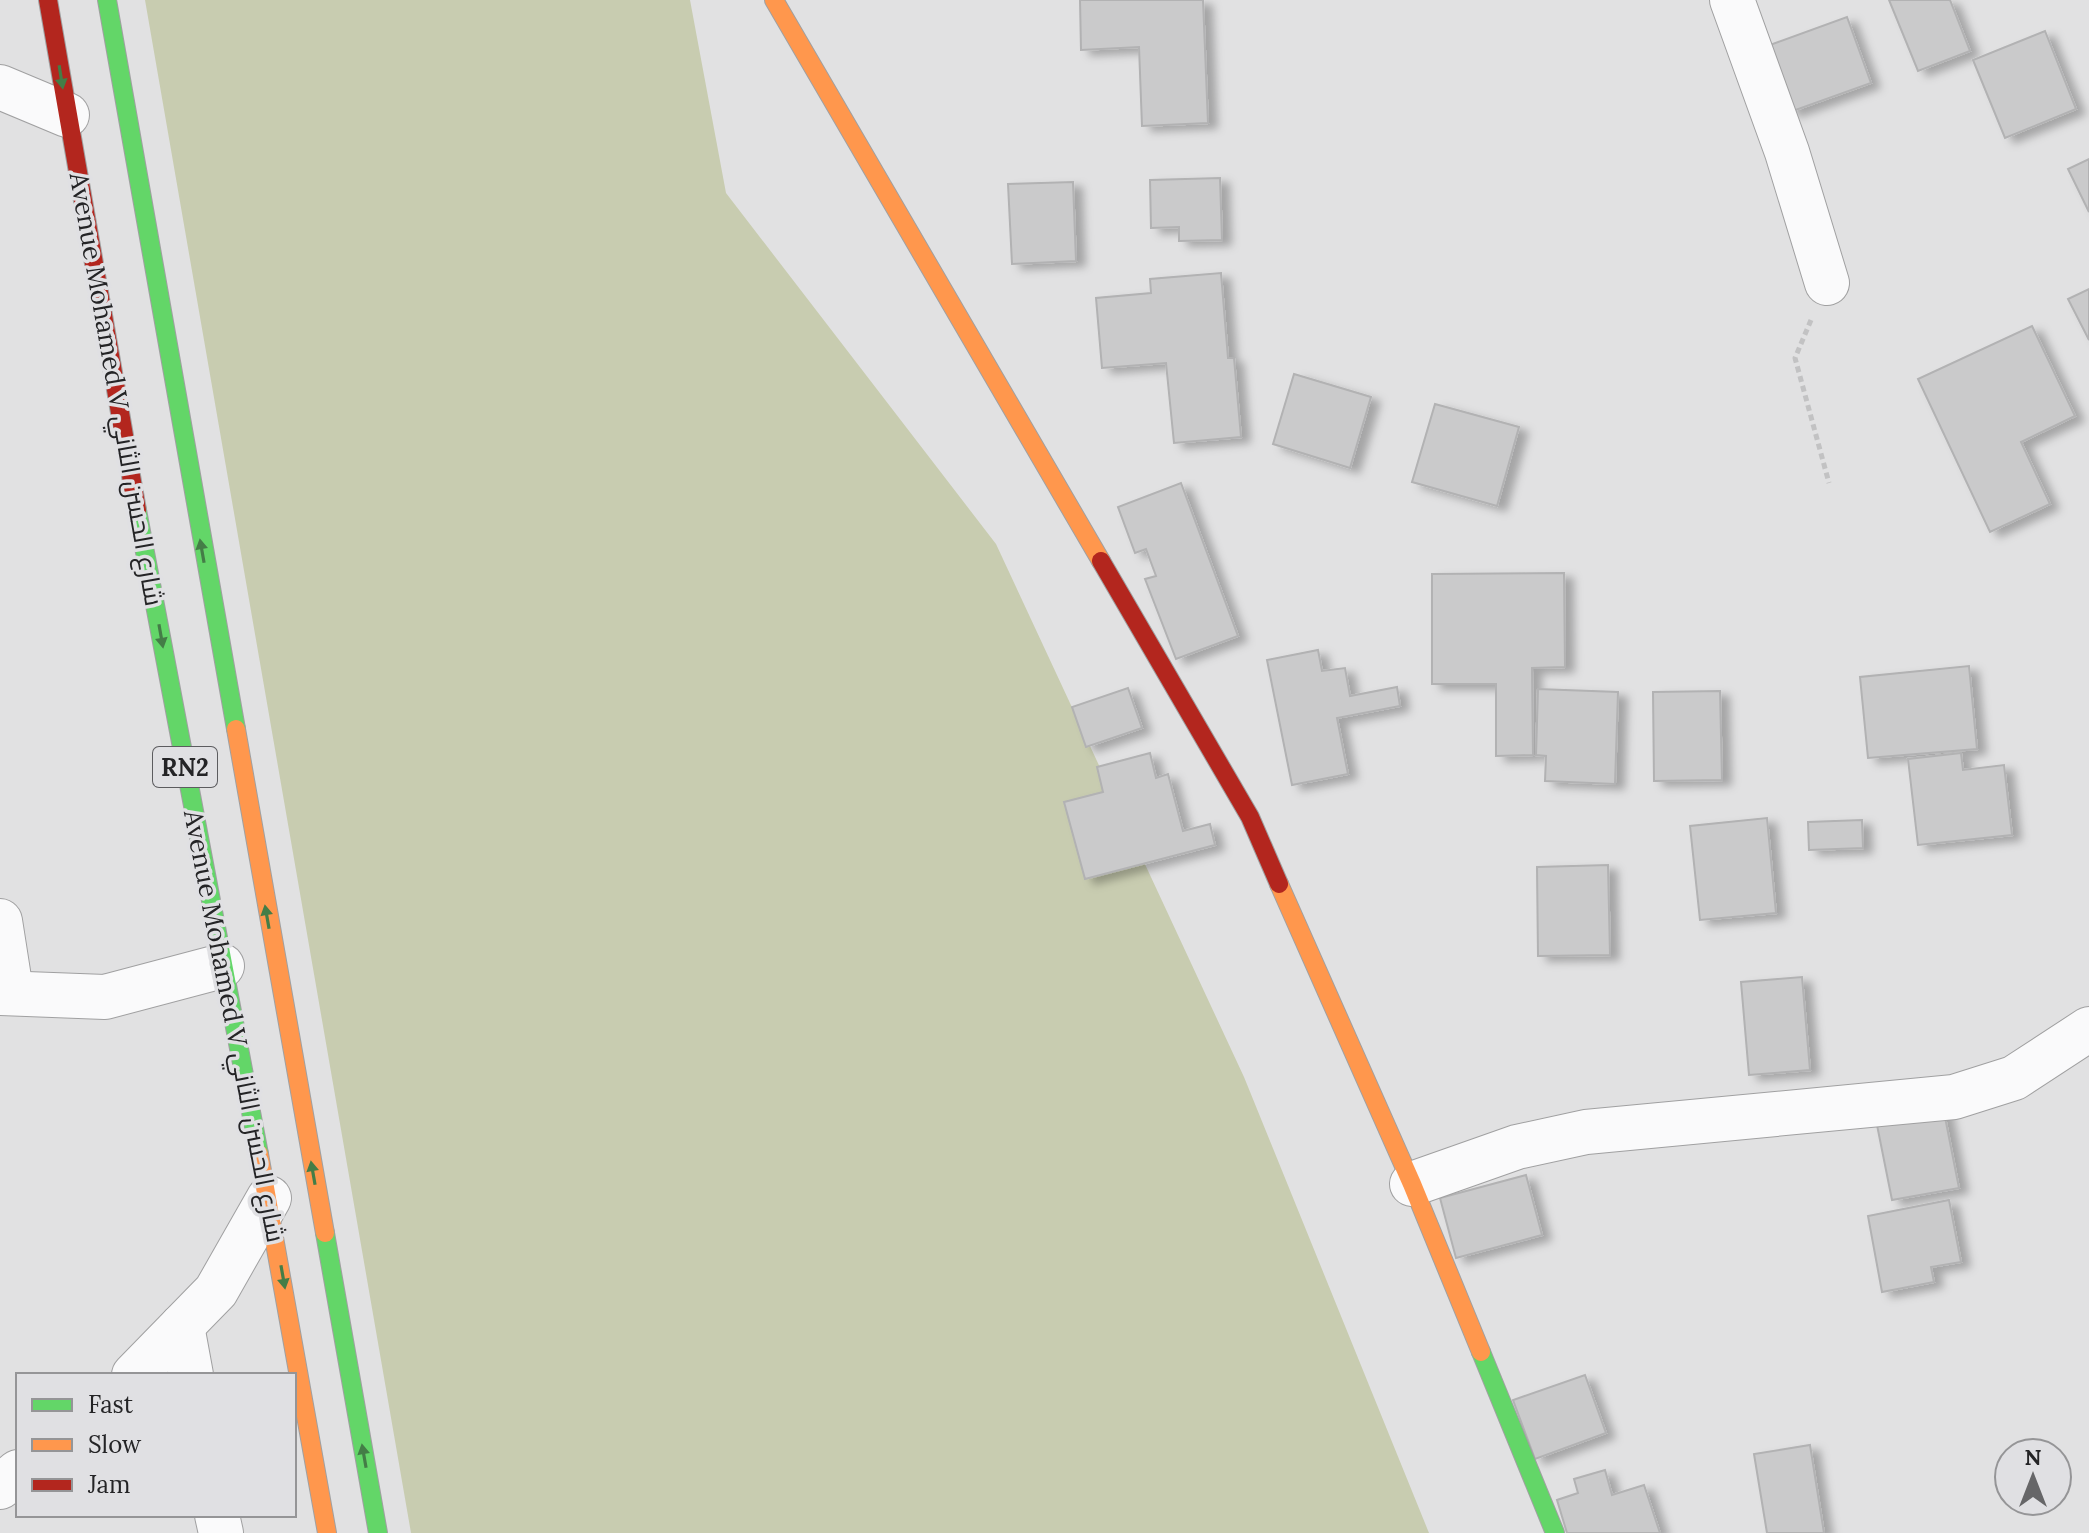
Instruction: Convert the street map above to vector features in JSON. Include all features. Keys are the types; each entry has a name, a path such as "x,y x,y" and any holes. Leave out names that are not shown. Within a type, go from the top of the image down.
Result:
{"main road":[{"name":"Avenue Mohamed V شارع الحسن الثاني","path":"48,0 222,966 269,1198 327,1533"},
{"name":"Avenue Mohamed V شارع الحسن الثاني","path":"107,0 378,1533"},
{"path":"774,0 1250,817 1412,1184 1555,1533"}],"street":[{"path":"1732,0 1787,152 1827,283"},
{"path":"0,87 67,115"},
{"path":"0,921 6,992 105,997 222,966"},
{"path":"1412,1184 1517,1147 1586,1132 1954,1097 2014,1078 2089,1029"},
{"path":"136,1373 216,1291 269,1198"},
{"path":"182,1326 191,1373"},
{"path":"0,1487 16,1474"}],"path":[{"path":"1827,283 1795,358 1829,483"}],"green space":[{"path":"145,0 690,0 726,193 996,544 1244,1077 1429,1533 411,1533"}],"building":[{"path":"1080,0 1203,0 1208,123 1142,126 1139,47 1081,50"},
{"path":"1889,0 1950,0 1970,51 1918,71"},
{"path":"1847,17 1871,83 1790,112 1767,46"},
{"path":"2045,31 2076,109 2005,138 1973,60"},
{"path":"2089,159 2089,212 2068,169"},
{"path":"1220,178 1222,240 1179,241 1179,227 1151,228 1150,180"},
{"path":"1073,182 1076,261 1012,264 1008,184"},
{"path":"1221,273 1228,358 1234,358 1241,437 1174,443 1166,363 1102,368 1096,298 1151,293 1150,279"},
{"path":"2089,289 2089,340 2068,299"},
{"path":"2032,326 2075,416 2021,442 2050,504 1990,532 1918,379"},
{"path":"1294,374 1371,397 1350,468 1273,444"},
{"path":"1435,404 1519,427 1497,506 1412,482"},
{"path":"1181,483 1238,636 1176,659 1145,579 1156,576 1146,549 1135,553 1118,507"},
{"path":"1564,573 1565,667 1532,668 1533,755 1496,756 1496,684 1432,684 1432,574"},
{"path":"1318,650 1322,671 1345,668 1350,696 1397,687 1400,706 1337,718 1348,774 1292,785 1267,660"},
{"path":"1969,666 1977,749 1868,758 1860,677"},
{"path":"1128,688 1142,728 1086,747 1072,707"},
{"path":"1538,689 1618,692 1615,784 1545,781 1546,756 1536,755"},
{"path":"1720,691 1722,780 1654,781 1653,692"},
{"path":"1150,753 1156,778 1168,774 1183,831 1210,824 1215,845 1085,879 1064,802 1103,792 1097,767"},
{"path":"1961,753 1963,770 2004,765 2012,835 1918,845 1908,759"},
{"path":"1767,818 1776,913 1700,920 1690,826"},
{"path":"1862,820 1863,848 1809,850 1808,822"},
{"path":"1608,865 1610,955 1538,956 1537,867"},
{"path":"1802,977 1810,1070 1749,1075 1741,982"},
{"path":"1943,1107 1959,1188 1892,1200 1876,1120"},
{"path":"1526,1175 1542,1235 1456,1258 1440,1198"},
{"path":"1949,1200 1961,1262 1931,1267 1934,1282 1882,1292 1868,1216"},
{"path":"1585,1375 1606,1433 1535,1459 1513,1400"},
{"path":"1810,1445 1824,1533 1767,1533 1754,1454"},
{"path":"1605,1470 1612,1495 1644,1485 1660,1533 1567,1533 1557,1500 1578,1493 1574,1479"}],"traffic: fast":[{"path":"107,0 236,729"},
{"path":"137,510 259,1154"},
{"path":"325,1233 378,1533"},
{"path":"1481,1352 1555,1533"}],"traffic: slow":[{"path":"774,0 1101,561"},
{"path":"236,729 325,1233"},
{"path":"1279,884 1412,1184 1481,1352"},
{"path":"259,1154 327,1533"}],"traffic: jam":[{"path":"48,0 137,510"},
{"path":"1101,561 1250,817 1279,884"}]}
